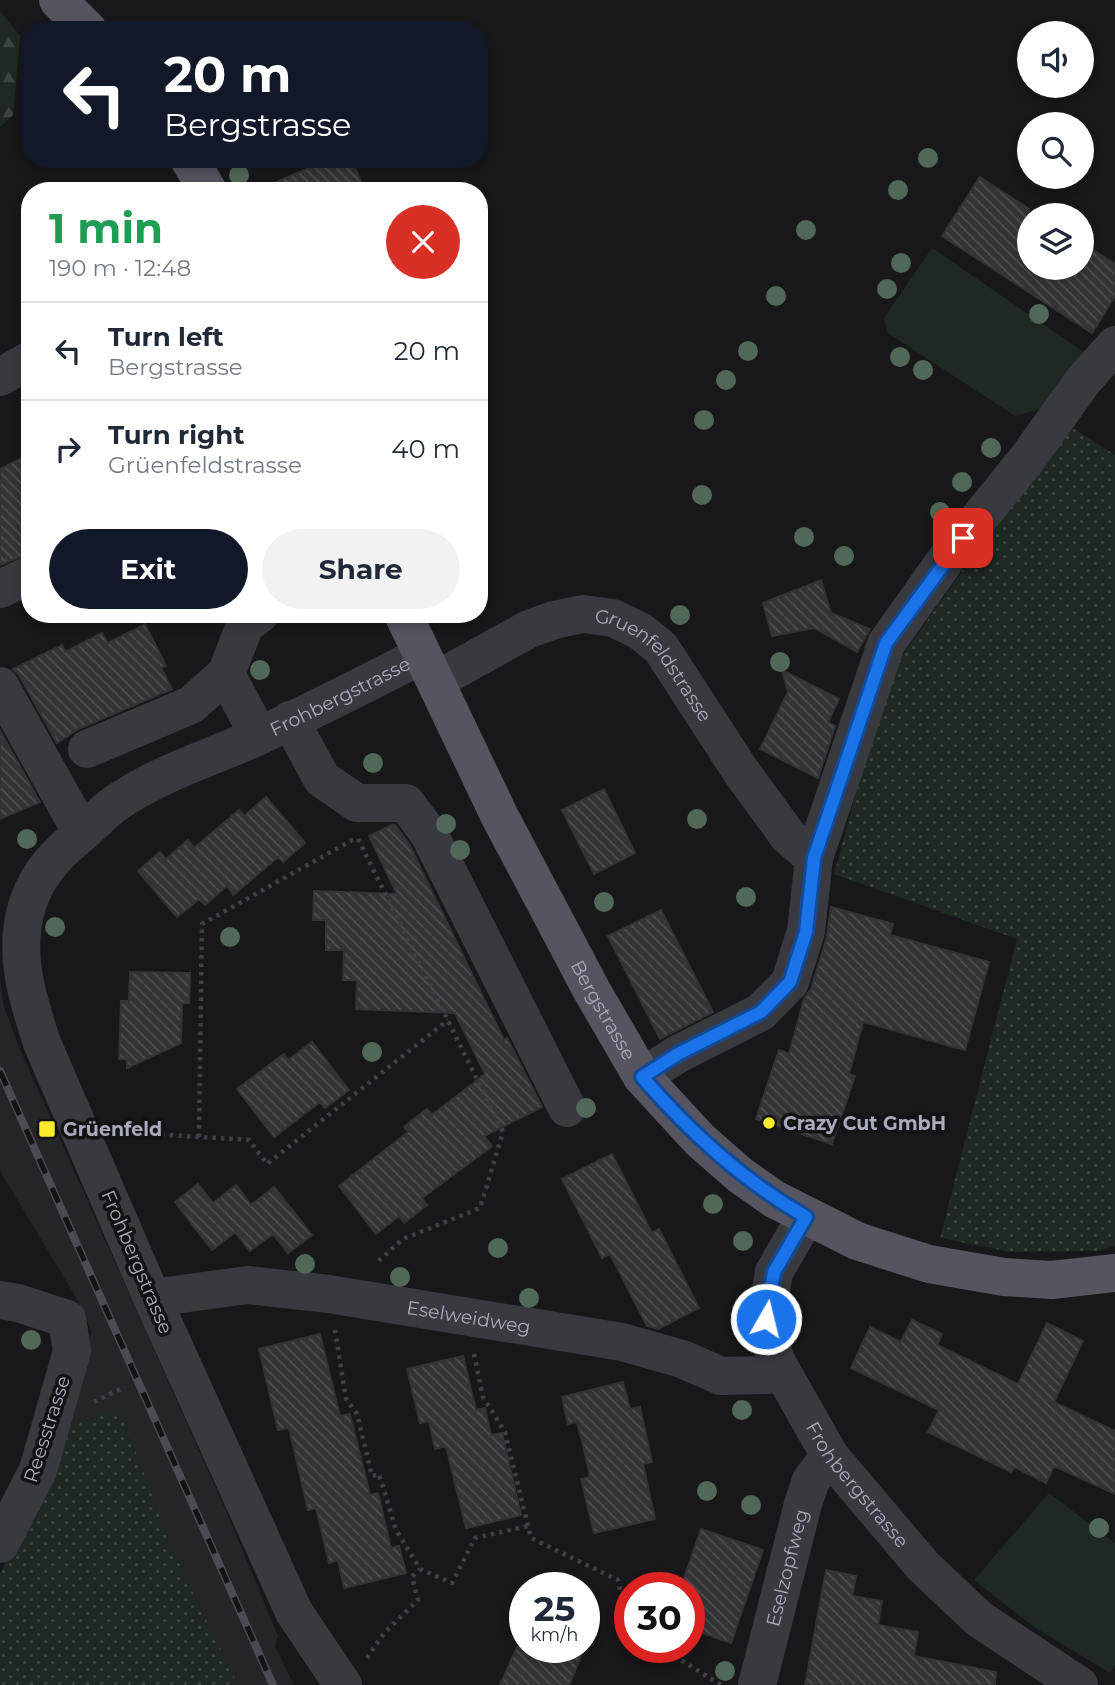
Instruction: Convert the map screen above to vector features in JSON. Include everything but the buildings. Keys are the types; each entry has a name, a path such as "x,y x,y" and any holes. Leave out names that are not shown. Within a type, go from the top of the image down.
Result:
{"main road":[{"path":"58,0 79,21"},
{"name":"Bergstrasse","path":"407,623 514,845 592,991 642,1077 676,1116 740,1175 774,1199 857,1241 942,1266 1003,1277 1052,1280 1115,1273"}],"street":[{"path":"642,1077 678,1054 761,1012 790,982 806,932 814,858 886,643 947,558 1027,459 1083,382 1115,345"},
{"path":"0,377 21,365"},
{"path":"0,589 21,579"},
{"name":"Gruenfeldstrasse","path":"428,668 554,620 583,614 613,618 640,631 661,648 740,769 788,836 814,858"},
{"path":"87,749 191,705 226,674 248,623"},
{"name":"Frohbergstrasse","path":"353,1675 294,1612 152,1298 42,1043 28,999 21,962 21,942 23,922 37,883 64,847 118,801 163,777 275,728 428,668"},
{"name":"Frohbergstrasse","path":"226,674 275,728"},
{"path":"0,685 82,833"},
{"path":"275,728 322,779 357,803 406,803 429,834 567,1108"},
{"name":"Frohbergstrasse","path":"806,1217 774,1272 766,1319 775,1359 830,1456 923,1566 979,1619 1080,1685"},
{"name":"Eselweidweg","path":"152,1298 248,1285 341,1296 622,1342 682,1359 721,1376 782,1372"},
{"name":"Reesstrasse","path":"0,1300 67,1319 72,1351 38,1470 0,1544"},
{"name":"Eselzopfweg","path":"757,1685 803,1504 811,1480 830,1456"}],"path":[{"path":"199,1137 202,924 357,838 503,1132 480,1208 403,1239 341,1296 346,1399 357,1414 372,1476 379,1474 396,1530 420,1569 452,1583 475,1538 528,1526"},
{"path":"80,1130 249,1140 267,1164 448,1020"},
{"path":"465,1316 483,1397 505,1432 531,1538 614,1578"},
{"path":"353,1675 384,1633 418,1600 412,1577 420,1569"},
{"path":"686,1663 721,1685"}],"shaded area":[{"path":"0,980 4,1007 19,1047 230,1520 278,1636 275,1646 294,1685 238,1685 172,1549 120,1410 58,1427 77,1354 92,1333 77,1299 0,1171"}],"green space":[{"path":"0,11 20,36 13,115 0,127"},
{"path":"932,248 1085,353 1051,406 1015,416 888,333 884,318"},
{"path":"1066,424 1115,455 1115,1246 1097,1251 1011,1252 940,1238 1017,939 834,874 888,676"},
{"path":"120,1409 172,1549 238,1685 0,1685 0,1573 40,1499 58,1427"},
{"path":"1049,1493 1115,1543 1115,1664 1110,1673 1034,1627 974,1580"}],"railway":[{"path":"0,1071 273,1685"}],"place":[{"name":"Crazy Cut GmbH","path":"769,1123"},
{"name":"Grüenfeld","path":"47,1129"}],"route":[{"path":"766,1319 774,1272 806,1217 740,1175 676,1116 642,1077 678,1054 761,1012 790,982 806,932 814,858 886,643 963,538"}]}
